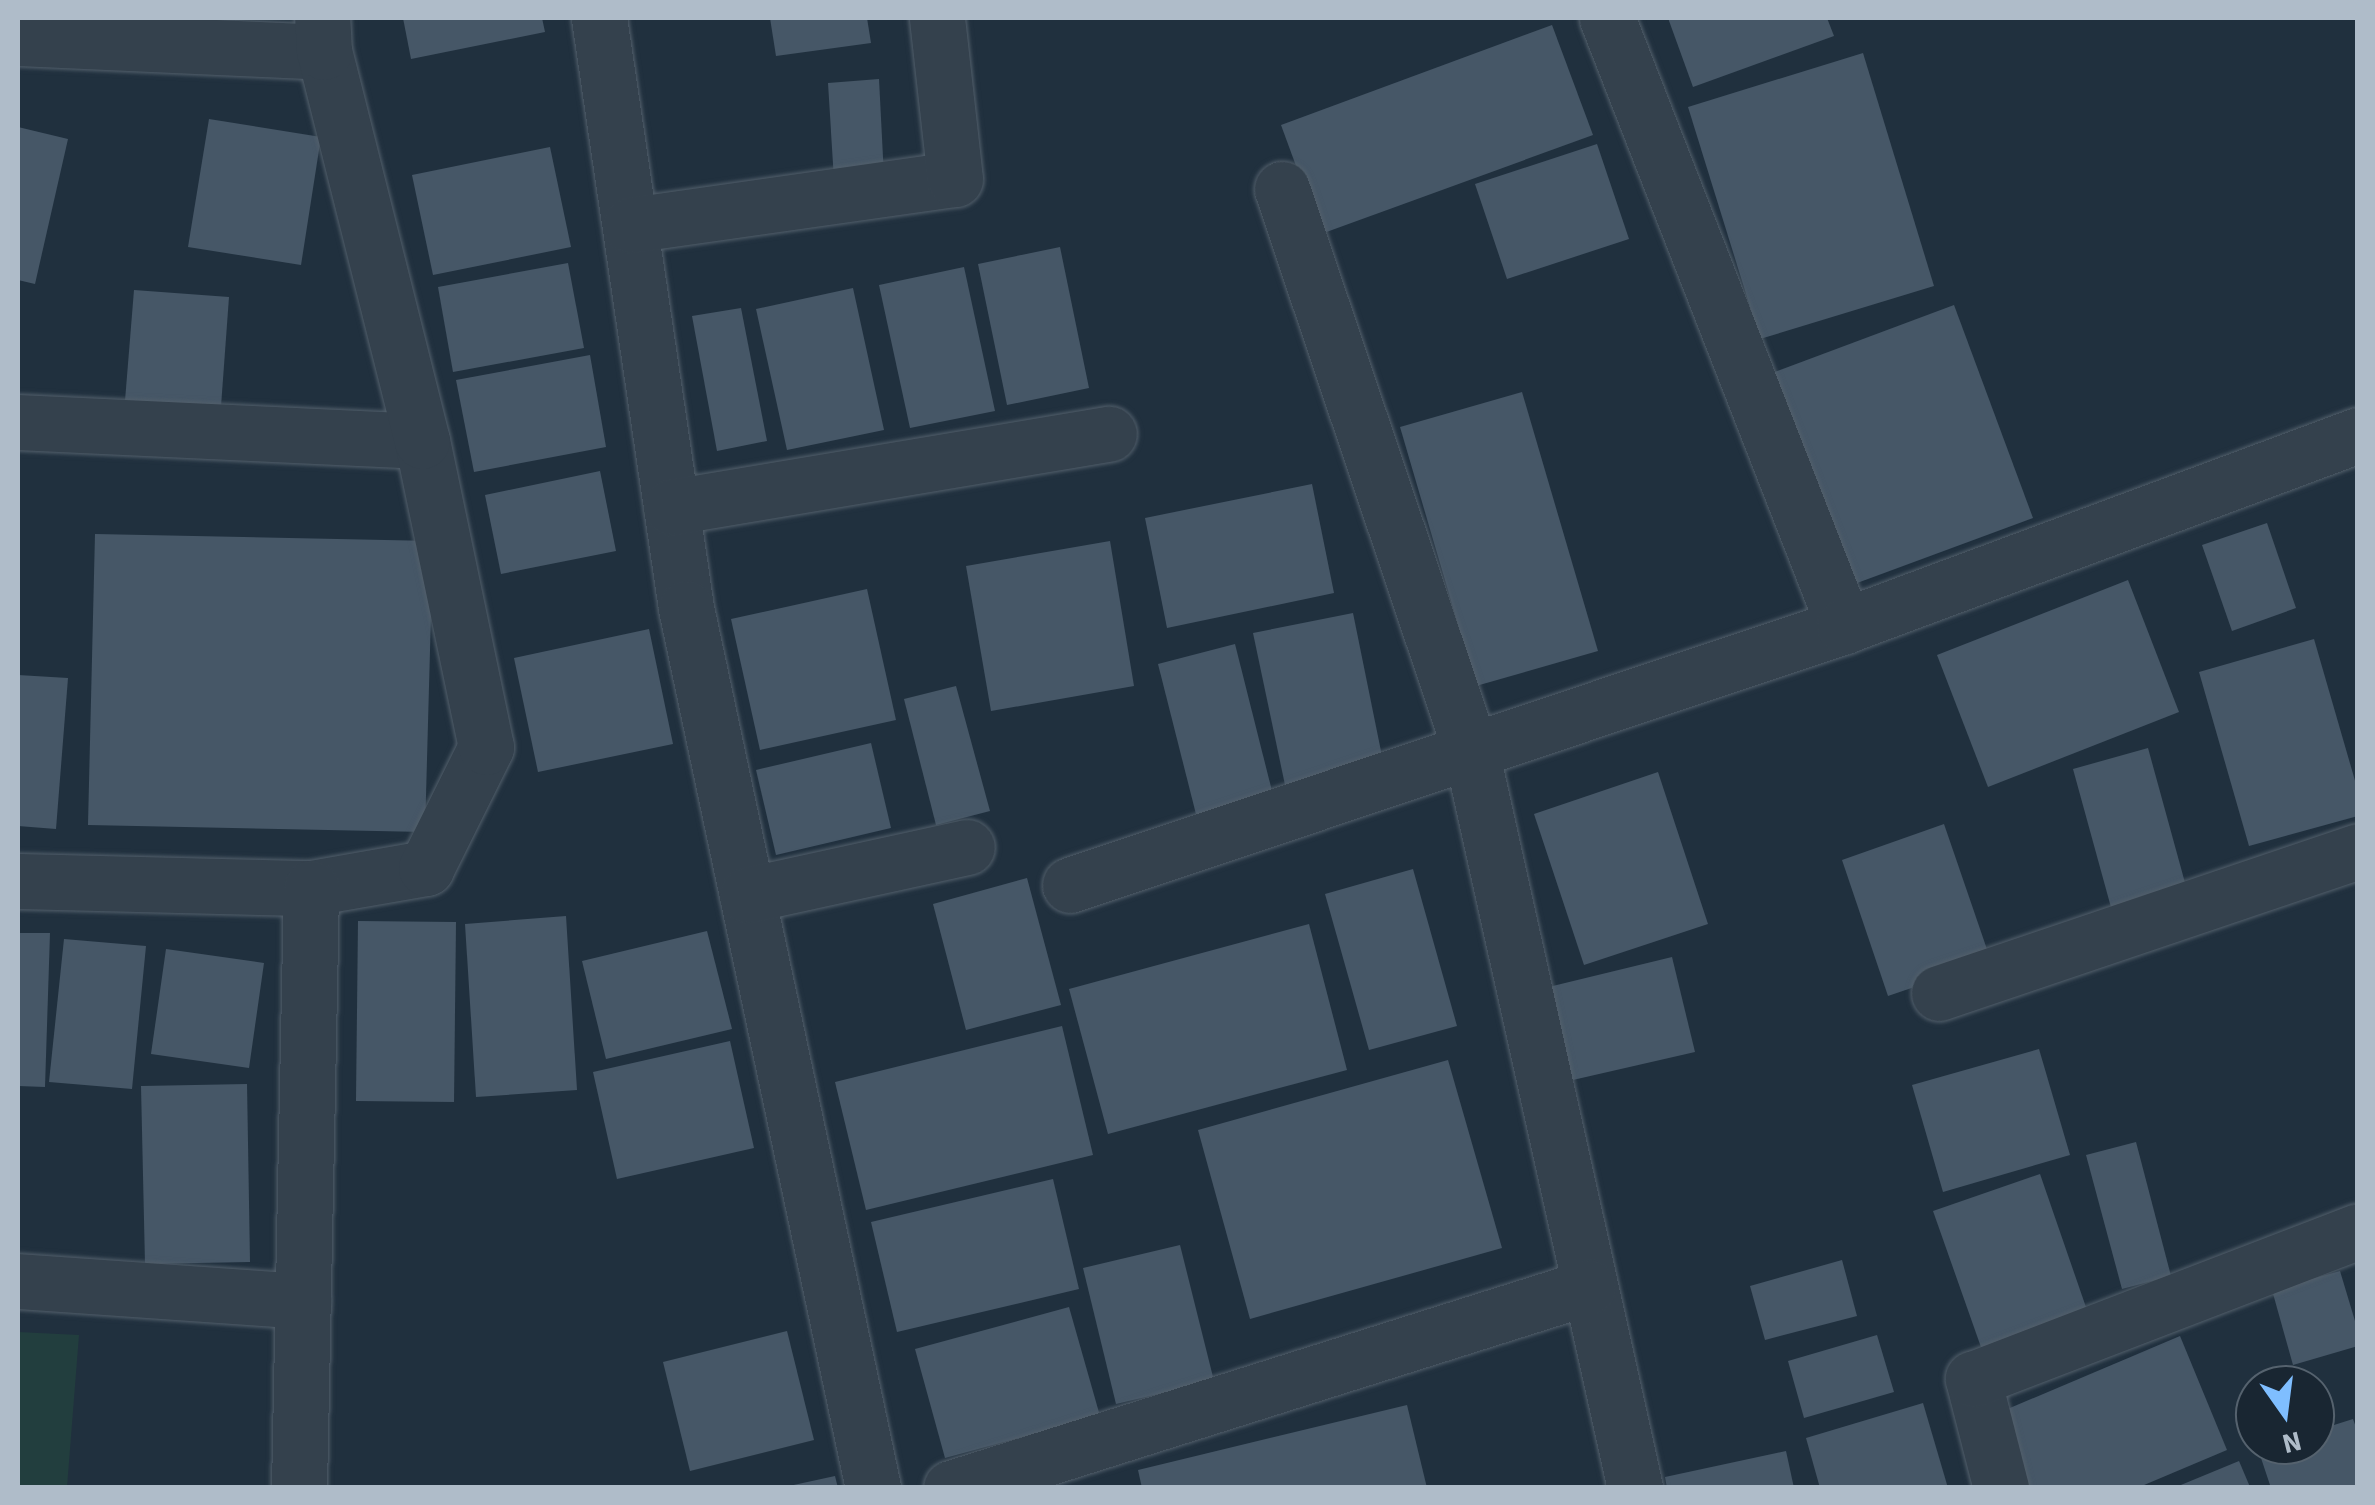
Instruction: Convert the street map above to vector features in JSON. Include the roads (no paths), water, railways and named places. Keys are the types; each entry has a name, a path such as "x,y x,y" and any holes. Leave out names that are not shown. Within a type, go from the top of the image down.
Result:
{"street":[{"path":"599,18 686,608 873,1488"},
{"path":"630,225 955,179 936,18"},
{"path":"1607,18 1844,626"},
{"path":"18,38 323,35 422,440 486,747 426,868 312,888 18,881"},
{"path":"1282,189 1471,750 1636,1488"},
{"path":"18,422 422,440"},
{"path":"671,507 1109,434"},
{"path":"1070,885 1844,626 2358,435"},
{"path":"747,896 966,847"},
{"path":"1939,993 2358,850"},
{"path":"299,1488 312,888"},
{"path":"2001,1488 1973,1379 2358,1231"},
{"path":"18,1281 304,1301"},
{"path":"951,1488 1588,1286"}]}
